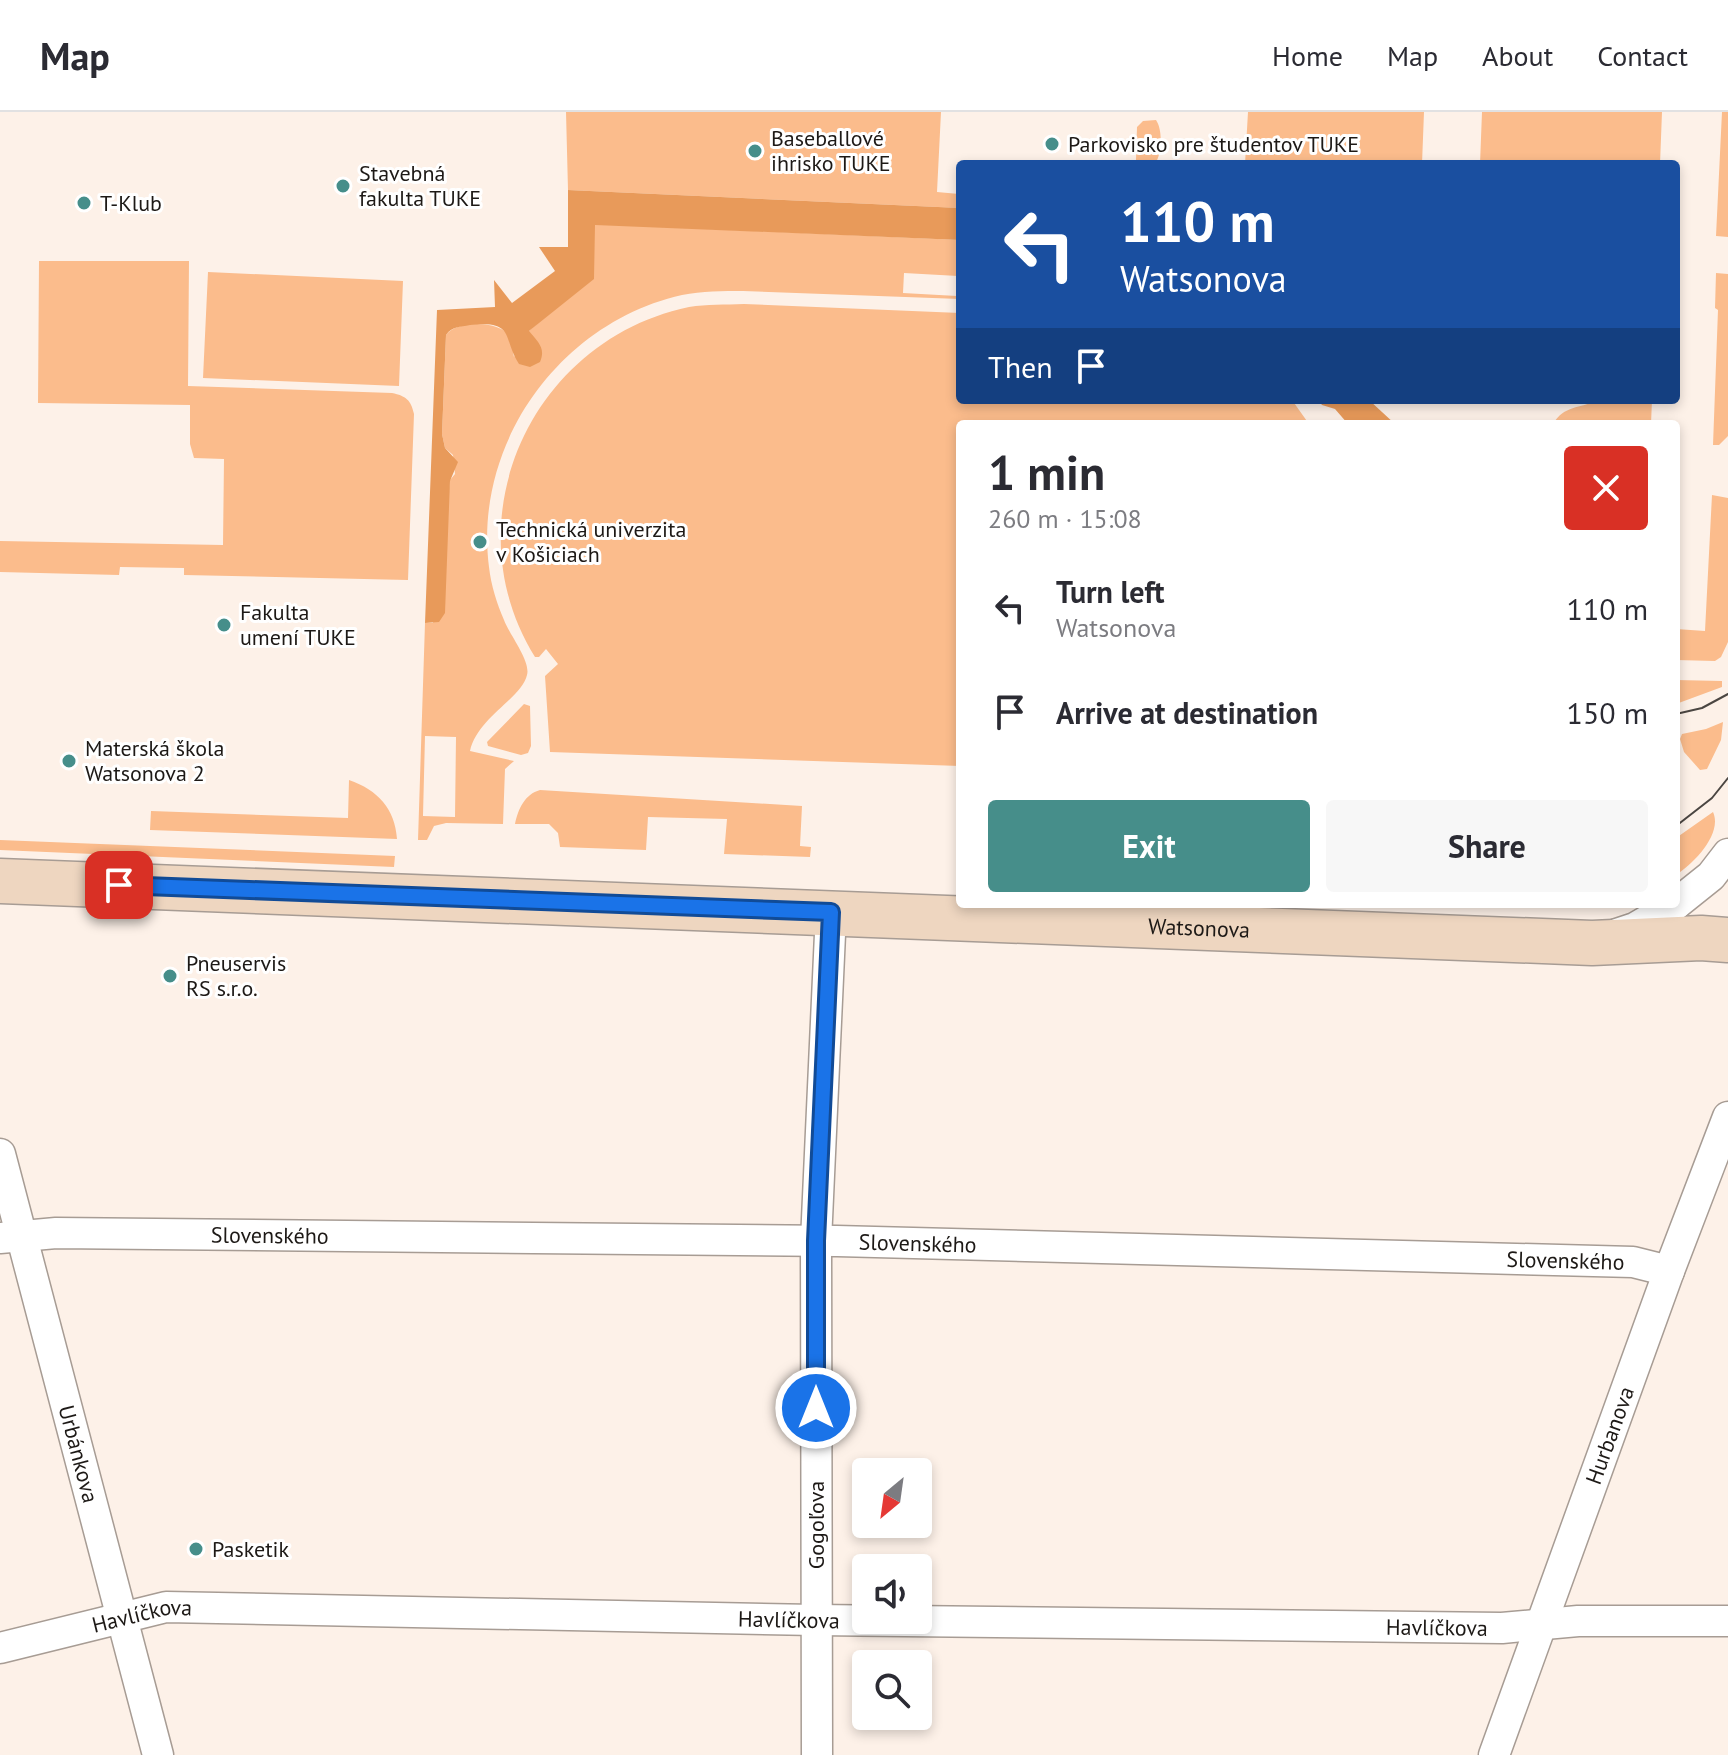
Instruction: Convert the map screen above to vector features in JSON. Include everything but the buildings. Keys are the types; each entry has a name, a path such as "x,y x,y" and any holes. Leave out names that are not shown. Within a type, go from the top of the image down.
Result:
{"street":[{"path":"1680,901 1711,876 1728,854"},
{"name":"Watsonova","path":"0,881 1592,943 1701,938 1728,940"},
{"path":"1592,943 1635,928 1669,908"},
{"name":"Gogoľova","path":"817,1755 816,1241 831,912"},
{"name":"Hurbanova","path":"1494,1755 1728,1117"},
{"name":"Urbánkova","path":"0,1154 11,1236 122,1617 158,1755"},
{"name":"Slovenského","path":"11,1236 378,1234 816,1241 1633,1262 1669,1271"},
{"name":"Havlíčkova","path":"0,1648 166,1607 815,1620 1502,1628 1578,1621 1728,1621"}],"shaded area":[{"name":"Baseballové ihrisko TUKE","path":"566,112 941,112 937,192 956,194 956,208 568,190"},
{"path":"1248,112 1424,112 1422,160 1245,160"},
{"path":"1482,112 1662,112 1660,160 1480,160"},
{"path":"1722,112 1728,112 1728,237 1716,236"},
{"path":"1156,120 1158,124 1161,136 1157,160 1136,160 1137,127 1143,121"},
{"path":"568,190 956,208 956,240 595,225 594,279 529,331 542,349 540,362 530,367 519,364 505,333 495,325 470,325 451,330 446,335 442,434 445,448 458,462 450,481 445,613 439,622 425,623 437,310 495,307 494,280 512,303 555,271 539,247 568,247"},
{"path":"595,224 956,240 956,276 904,273 903,293 956,296 956,299 743,291 682,295 638,309 599,331 564,360 534,395 511,434 495,476 488,521 489,567 493,587 504,620 527,669 523,684 481,728 470,751 514,761 505,769 503,824 446,823 434,826 427,840 418,840 425,623 433,623 450,480 455,474 453,455 445,448 442,434 446,335 451,330 468,325 498,327 510,337 514,357 529,331 558,305","holes":["425,736 456,737 455,817 423,816"]},
{"path":"39,261 189,261 188,386 392,393 407,399 414,414 408,580 184,575 184,568 120,567 119,575 0,572 0,541 223,545 224,459 194,458 190,444 190,405 38,403"},
{"path":"208,272 403,281 399,386 203,378"},
{"path":"1716,273 1728,274 1728,436 1719,445 1713,445 1718,310 1715,308"},
{"path":"709,305 956,313 956,404 1295,404 1306,420 956,420 956,766 550,752 545,676 558,664 546,649 535,657 511,604 501,549 505,495 521,443 548,396 586,356 634,326 689,307"},
{"path":"1373,404 1391,420 1345,420 1335,409 1322,405"},
{"path":"1585,404 1652,404 1651,420 1556,420 1567,410"},
{"path":"1712,495 1728,498 1728,642 1721,657 1715,661 1680,660 1680,629 1705,631"},
{"path":"1680,680 1722,681 1722,687 1680,703"},
{"path":"524,704 530,706 531,746 528,753 521,755 488,746 487,742"},
{"path":"1723,722 1721,740 1707,769 1700,770 1684,752 1680,739 1682,734"},
{"path":"349,780 368,789 383,802 393,819 397,839 150,830 151,811 348,818"},
{"path":"540,790 802,806 800,846 811,847 810,857 724,854 727,819 648,817 646,850 560,847 558,833 549,824 515,824 523,803"},
{"path":"1713,812 1714,830 1710,839 1698,856 1680,872 1680,835"},
{"path":"0,840 395,856 394,867 0,850"}],"tram line":[{"path":"1680,713 1702,708 1728,694"},
{"path":"1680,823 1712,798 1728,778"}],"place":[{"name":"Parkovisko pre študentov TUKE","path":"1052,144"},
{"name":"Baseballové ihrisko TUKE","path":"755,151"},
{"name":"Stavebná fakulta TUKE","path":"343,186"},
{"name":"T-Klub","path":"84,203"},
{"name":"Technická univerzita v Košiciach","path":"480,542"},
{"name":"Fakulta umení TUKE","path":"224,625"},
{"name":"Materská škola Watsonova 2","path":"69,761"},
{"name":"Pneuservis RS s.r.o.","path":"170,976"},
{"name":"Pasketik","path":"196,1549"}],"route":[{"path":"119,885 831,912 816,1241 816,1408"}]}
